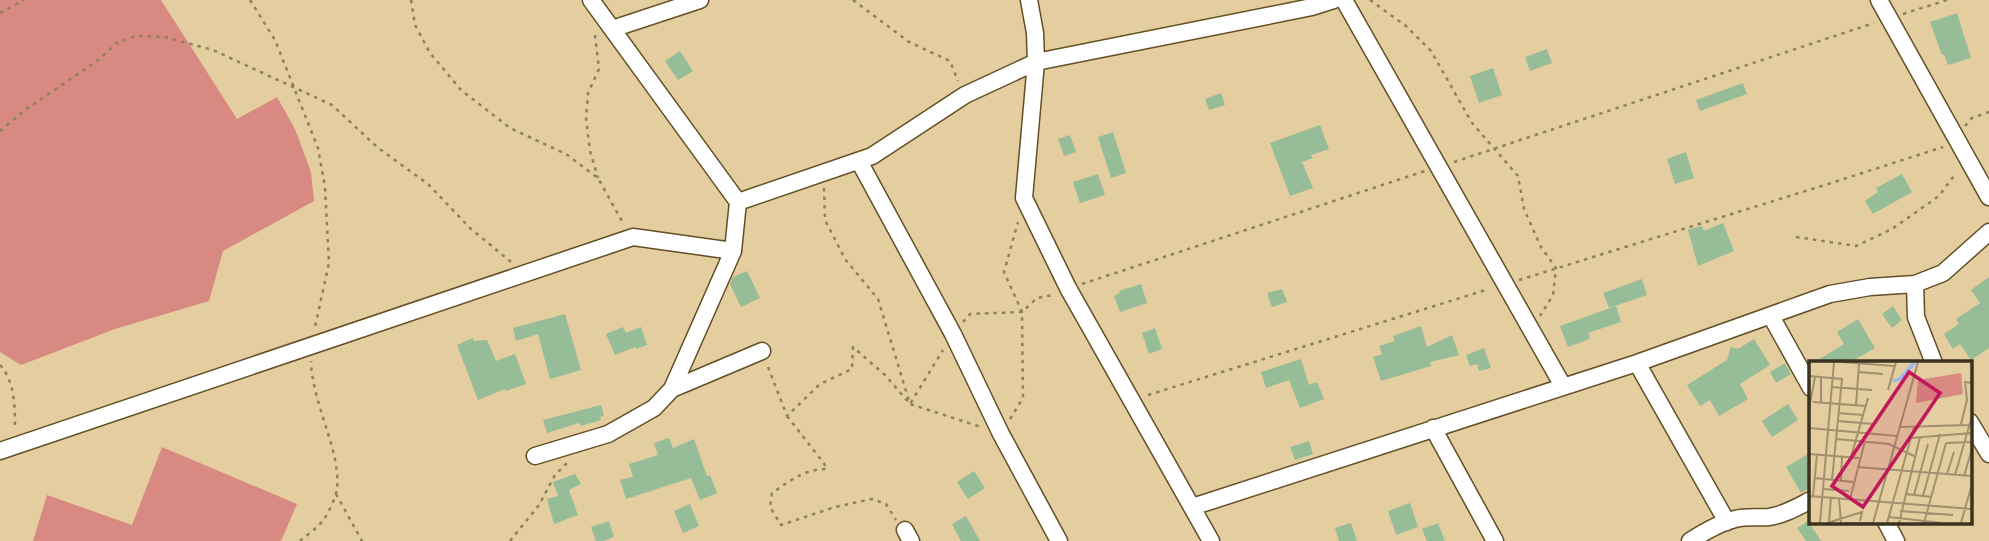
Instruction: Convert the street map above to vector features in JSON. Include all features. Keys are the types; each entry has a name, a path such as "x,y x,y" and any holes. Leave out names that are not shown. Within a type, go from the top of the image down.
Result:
{"street":[{"path":"612,29 700,0"},
{"path":"1029,0 1035,33 1036,62 1024,198 1068,288 1211,541"},
{"path":"738,202 872,156 964,95 1036,62 1312,7 1334,0"},
{"path":"1344,0 1563,386"},
{"path":"1879,0 1989,197"},
{"path":"535,456 608,434 654,408 672,389 733,251 738,202 594,5"},
{"path":"859,161 953,334 1001,434 1059,541"},
{"path":"1192,508 1637,363 1830,294 1870,287 1915,284 1943,273 1989,232"},
{"path":"6,449 633,237 733,251"},
{"path":"1915,284 1916,317 1934,361"},
{"path":"1771,316 1809,383"},
{"path":"672,389 762,351"},
{"path":"1637,363 1727,522"},
{"path":"1972,425 1989,454"},
{"path":"1433,428 1492,540"},
{"path":"1690,541 1707,530 1738,518 1769,517 1794,510 1809,501"},
{"path":"1887,524 1896,541"}],"path":[{"path":"0,13 24,0"},
{"path":"250,0 275,40 294,86 318,148 325,187 329,263 311,346 312,375 334,459 337,490 324,520 300,541"},
{"path":"411,0 415,25 430,53 461,90 510,128 566,154 598,178"},
{"path":"853,0 909,42 950,61 964,95"},
{"path":"1370,0 1406,26 1431,51 1472,123 1518,176 1524,209 1541,247 1556,268 1553,295 1531,330"},
{"path":"787,416 820,384 852,369 853,346 885,375 910,404 953,334 970,314 1022,312 1037,298 1051,296 1068,288 1947,0"},
{"path":"594,5 599,69 589,93 586,118 590,151 598,178 614,210 633,237"},
{"path":"0,131 25,110 97,61 117,43 136,36 165,37 213,50 332,104 377,147 428,184 494,249 526,273"},
{"path":"1131,400 1959,141 1963,128 1972,118 1989,111"},
{"path":"1796,237 1856,246 1892,229 1939,196 1956,173"},
{"path":"762,351 787,416 827,469 799,474 772,493 770,507 781,525 835,507 872,499 886,504 908,536"},
{"path":"0,365 6,371 15,404 15,431 6,449"},
{"path":"510,541 539,505 555,475 571,460"},
{"path":"336,494 362,541"}],"shaded area":[{"path":"0,0 161,0 237,119 277,97 295,129 311,172 314,201 223,251 209,301 115,329 21,365 0,352"},
{"path":"162,447 297,504 281,541 33,541 47,495 132,525"}],"building":[{"path":"1957,13 1971,58 1948,65 1930,22"},
{"path":"1547,49 1552,63 1530,71 1525,57"},
{"path":"680,51 693,71 678,80 665,61"},
{"path":"1493,68 1502,95 1479,103 1470,76"},
{"path":"1743,83 1747,94 1700,111 1696,100"},
{"path":"1221,93 1225,105 1209,110 1205,99"},
{"path":"1320,125 1329,149 1311,155 1313,158 1302,162 1313,188 1290,196 1270,143"},
{"path":"1113,132 1126,173 1111,178 1098,137"},
{"path":"1070,135 1076,152 1064,156 1058,139"},
{"path":"1686,152 1694,178 1675,184 1667,159"},
{"path":"1098,174 1105,195 1080,203 1073,182"},
{"path":"1902,174 1912,192 1873,214 1865,201 1878,192 1876,188"},
{"path":"1723,223 1734,251 1698,266 1688,230 1702,226 1704,231"},
{"path":"747,271 760,298 741,307 730,284 733,277"},
{"path":"1989,277 1989,348 1971,360 1960,344 1953,349 1944,334 1959,324 1956,319 1980,303 1971,290"},
{"path":"1642,279 1647,295 1609,308 1603,293"},
{"path":"1141,284 1147,303 1120,312 1114,296 1120,293 1119,291"},
{"path":"1282,289 1287,302 1272,307 1267,293"},
{"path":"1616,306 1621,322 1588,333 1590,339 1568,347 1560,326"},
{"path":"1893,306 1902,320 1892,328 1882,314"},
{"path":"565,314 581,370 550,379 538,334 516,341 513,328"},
{"path":"1858,319 1875,348 1853,361 1817,361 1844,344 1837,332"},
{"path":"1421,326 1427,347 1452,335 1459,355 1430,362 1431,366 1381,381 1373,357 1382,354 1379,346 1395,341 1393,336"},
{"path":"623,327 626,333 641,327 647,345 615,355 606,334"},
{"path":"1155,328 1162,349 1149,354 1142,333"},
{"path":"473,338 474,341 487,340 496,361 515,354 526,384 478,400 457,345"},
{"path":"1754,339 1770,365 1740,384 1748,399 1719,416 1710,400 1700,406 1687,385 1727,360 1731,347 1738,349"},
{"path":"1484,348 1491,368 1479,371 1477,364 1470,366 1466,355"},
{"path":"1301,359 1309,385 1317,382 1324,399 1300,408 1289,380 1266,388 1261,372"},
{"path":"1785,363 1791,374 1776,383 1770,372"},
{"path":"1788,404 1798,420 1772,437 1762,421"},
{"path":"601,405 604,415 600,417 601,420 581,426 579,423 547,433 543,420"},
{"path":"669,438 673,448 694,439 707,476 710,475 717,493 700,500 691,478 626,499 620,480 633,477 629,464 658,455 654,443"},
{"path":"1309,441 1313,454 1295,460 1290,447"},
{"path":"1809,454 1809,489 1801,493 1786,467"},
{"path":"974,471 985,488 968,499 957,482"},
{"path":"575,474 581,484 569,490 578,515 554,524 547,499 558,496 553,482"},
{"path":"1410,503 1418,527 1396,535 1388,511"},
{"path":"690,504 699,526 683,533 674,511"},
{"path":"966,516 980,541 961,541 952,524"},
{"path":"609,521 614,537 596,541 591,527"},
{"path":"1808,521 1821,541 1806,541 1797,528"},
{"path":"1351,523 1357,541 1339,541 1335,528"},
{"path":"1438,523 1445,541 1427,541 1422,529"}]}
